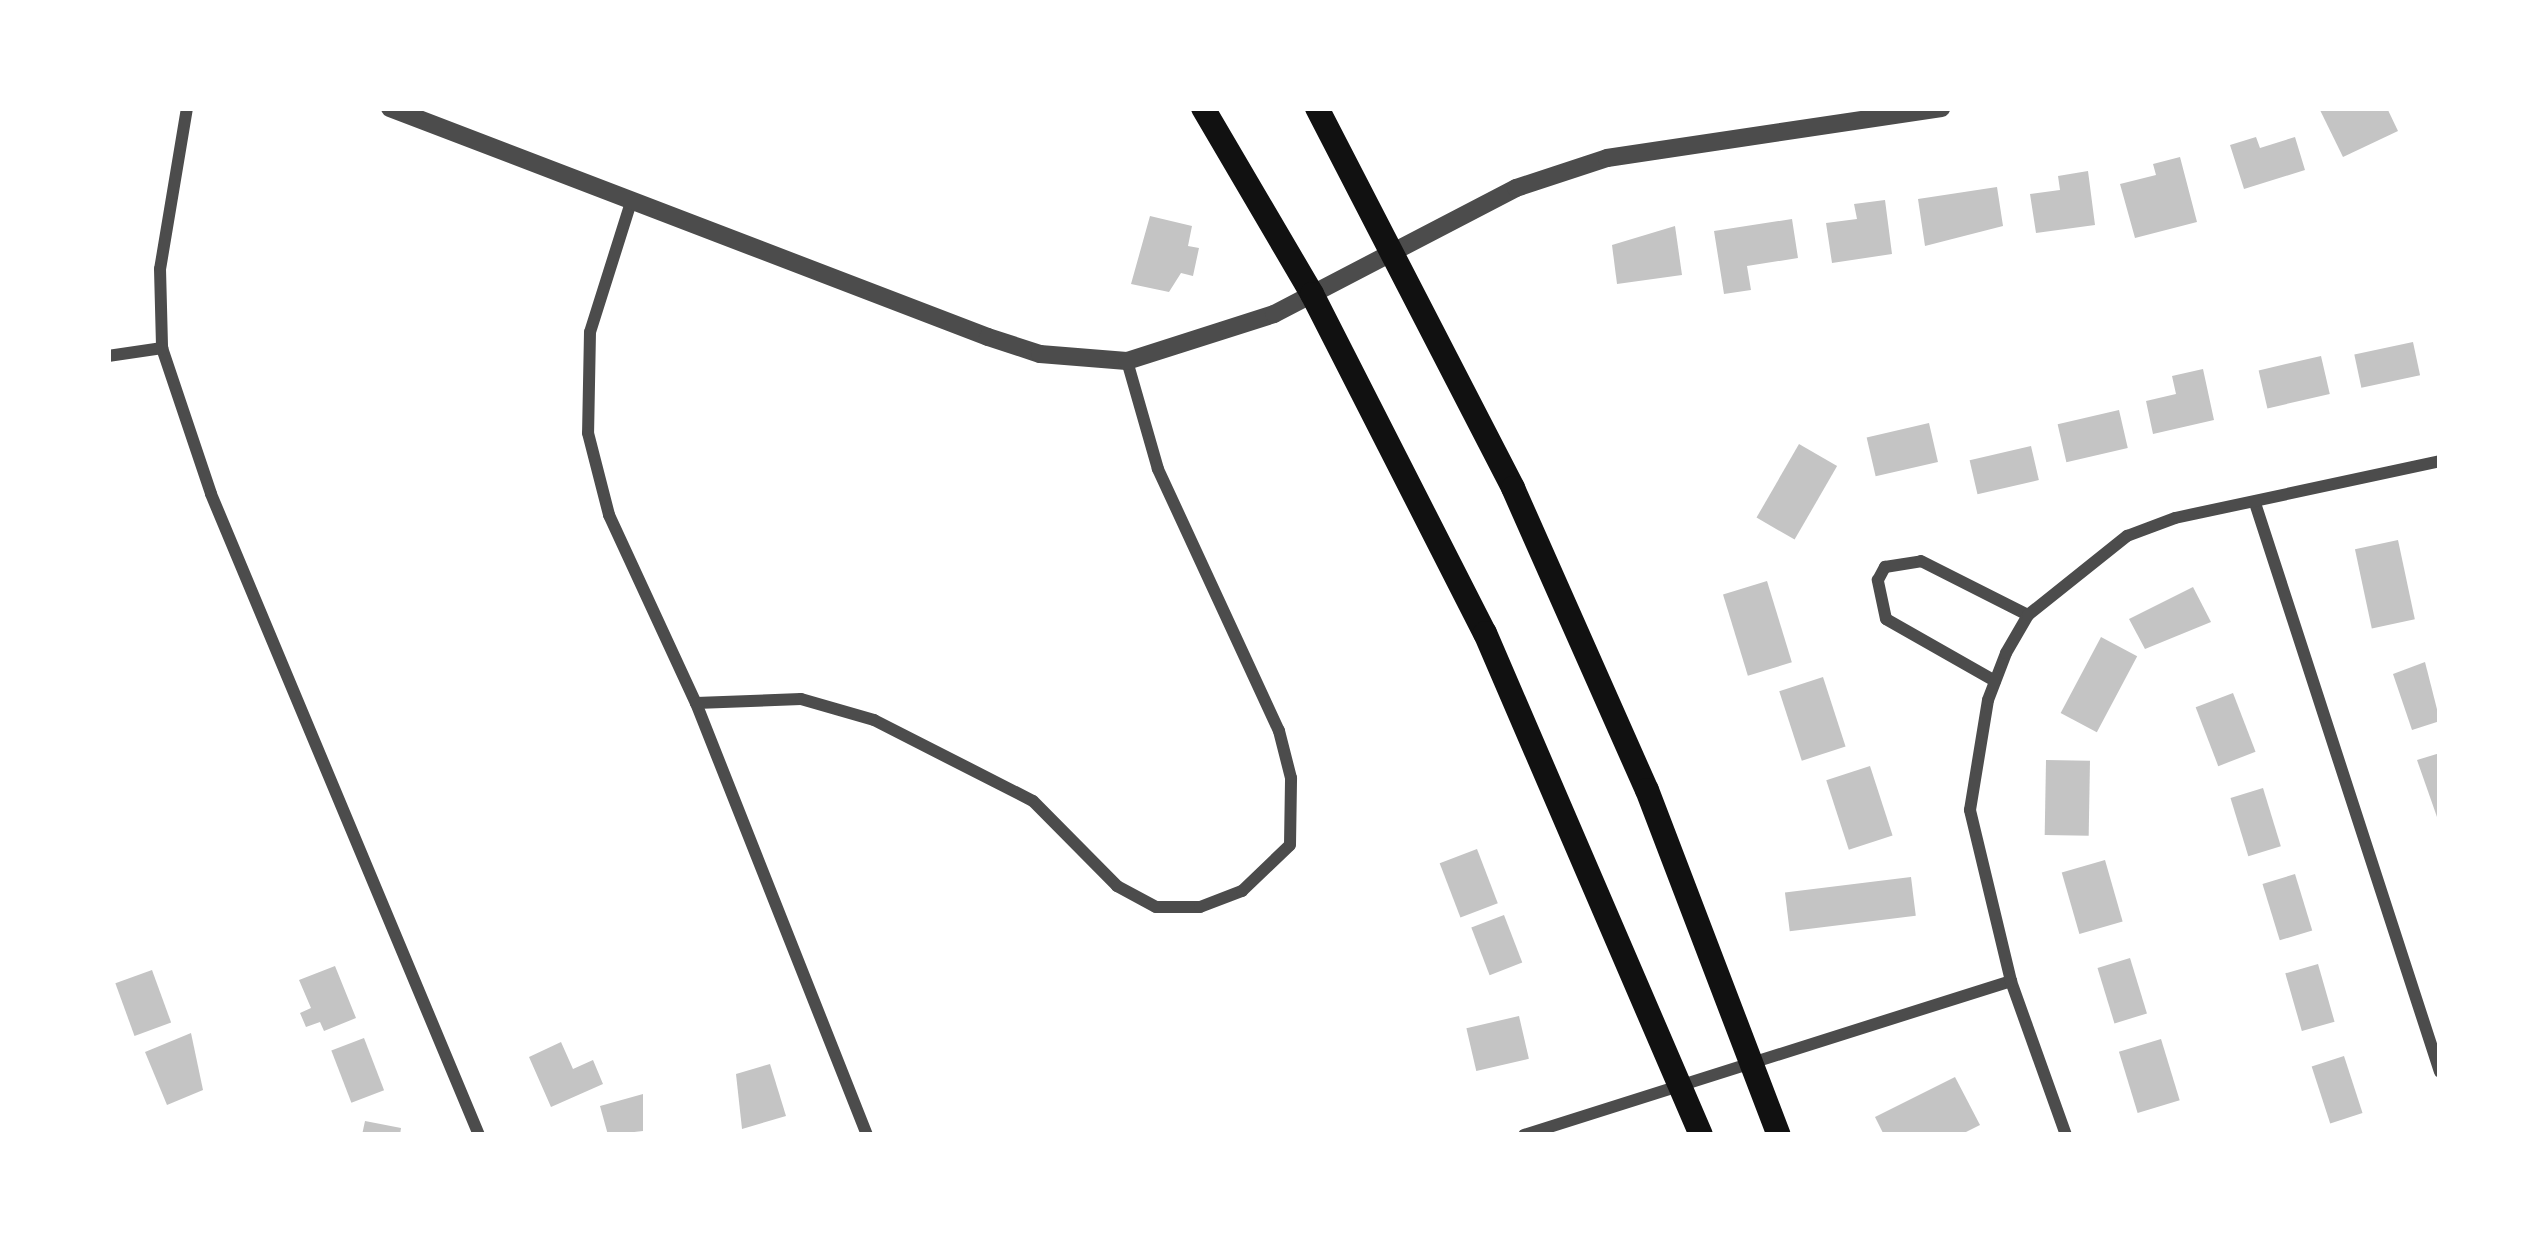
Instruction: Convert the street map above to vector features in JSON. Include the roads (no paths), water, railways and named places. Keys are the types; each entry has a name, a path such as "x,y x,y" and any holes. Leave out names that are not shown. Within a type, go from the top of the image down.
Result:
{"main road":[{"path":"1203,108 1312,294 1485,633 1683,1084 1701,1135"},
{"path":"1317,108 1397,252 1647,790 1779,1135"}],"street":[{"path":"187,108 160,269 163,348 212,494 479,1135"},
{"path":"390,108 988,338 1040,354 1127,361 1215,337 1397,252 1516,188 1607,158 1941,108"},
{"path":"632,199 590,332 588,433 609,515 696,703 867,1135"},
{"path":"108,356 163,348"},
{"path":"696,703 801,699 874,720 1033,801 1117,886 1156,907 1200,907 1242,892 1290,845 1291,778 1279,731 1159,469 1127,361"},
{"path":"2066,1135 2011,981 1970,810 1995,681 2028,615 2127,536 2440,461"},
{"path":"2255,503 2440,1072"},
{"path":"1995,681 1899,630 1880,607 1878,580 1885,567 1921,561 2028,615"},
{"path":"1524,1135 2011,981"}]}
